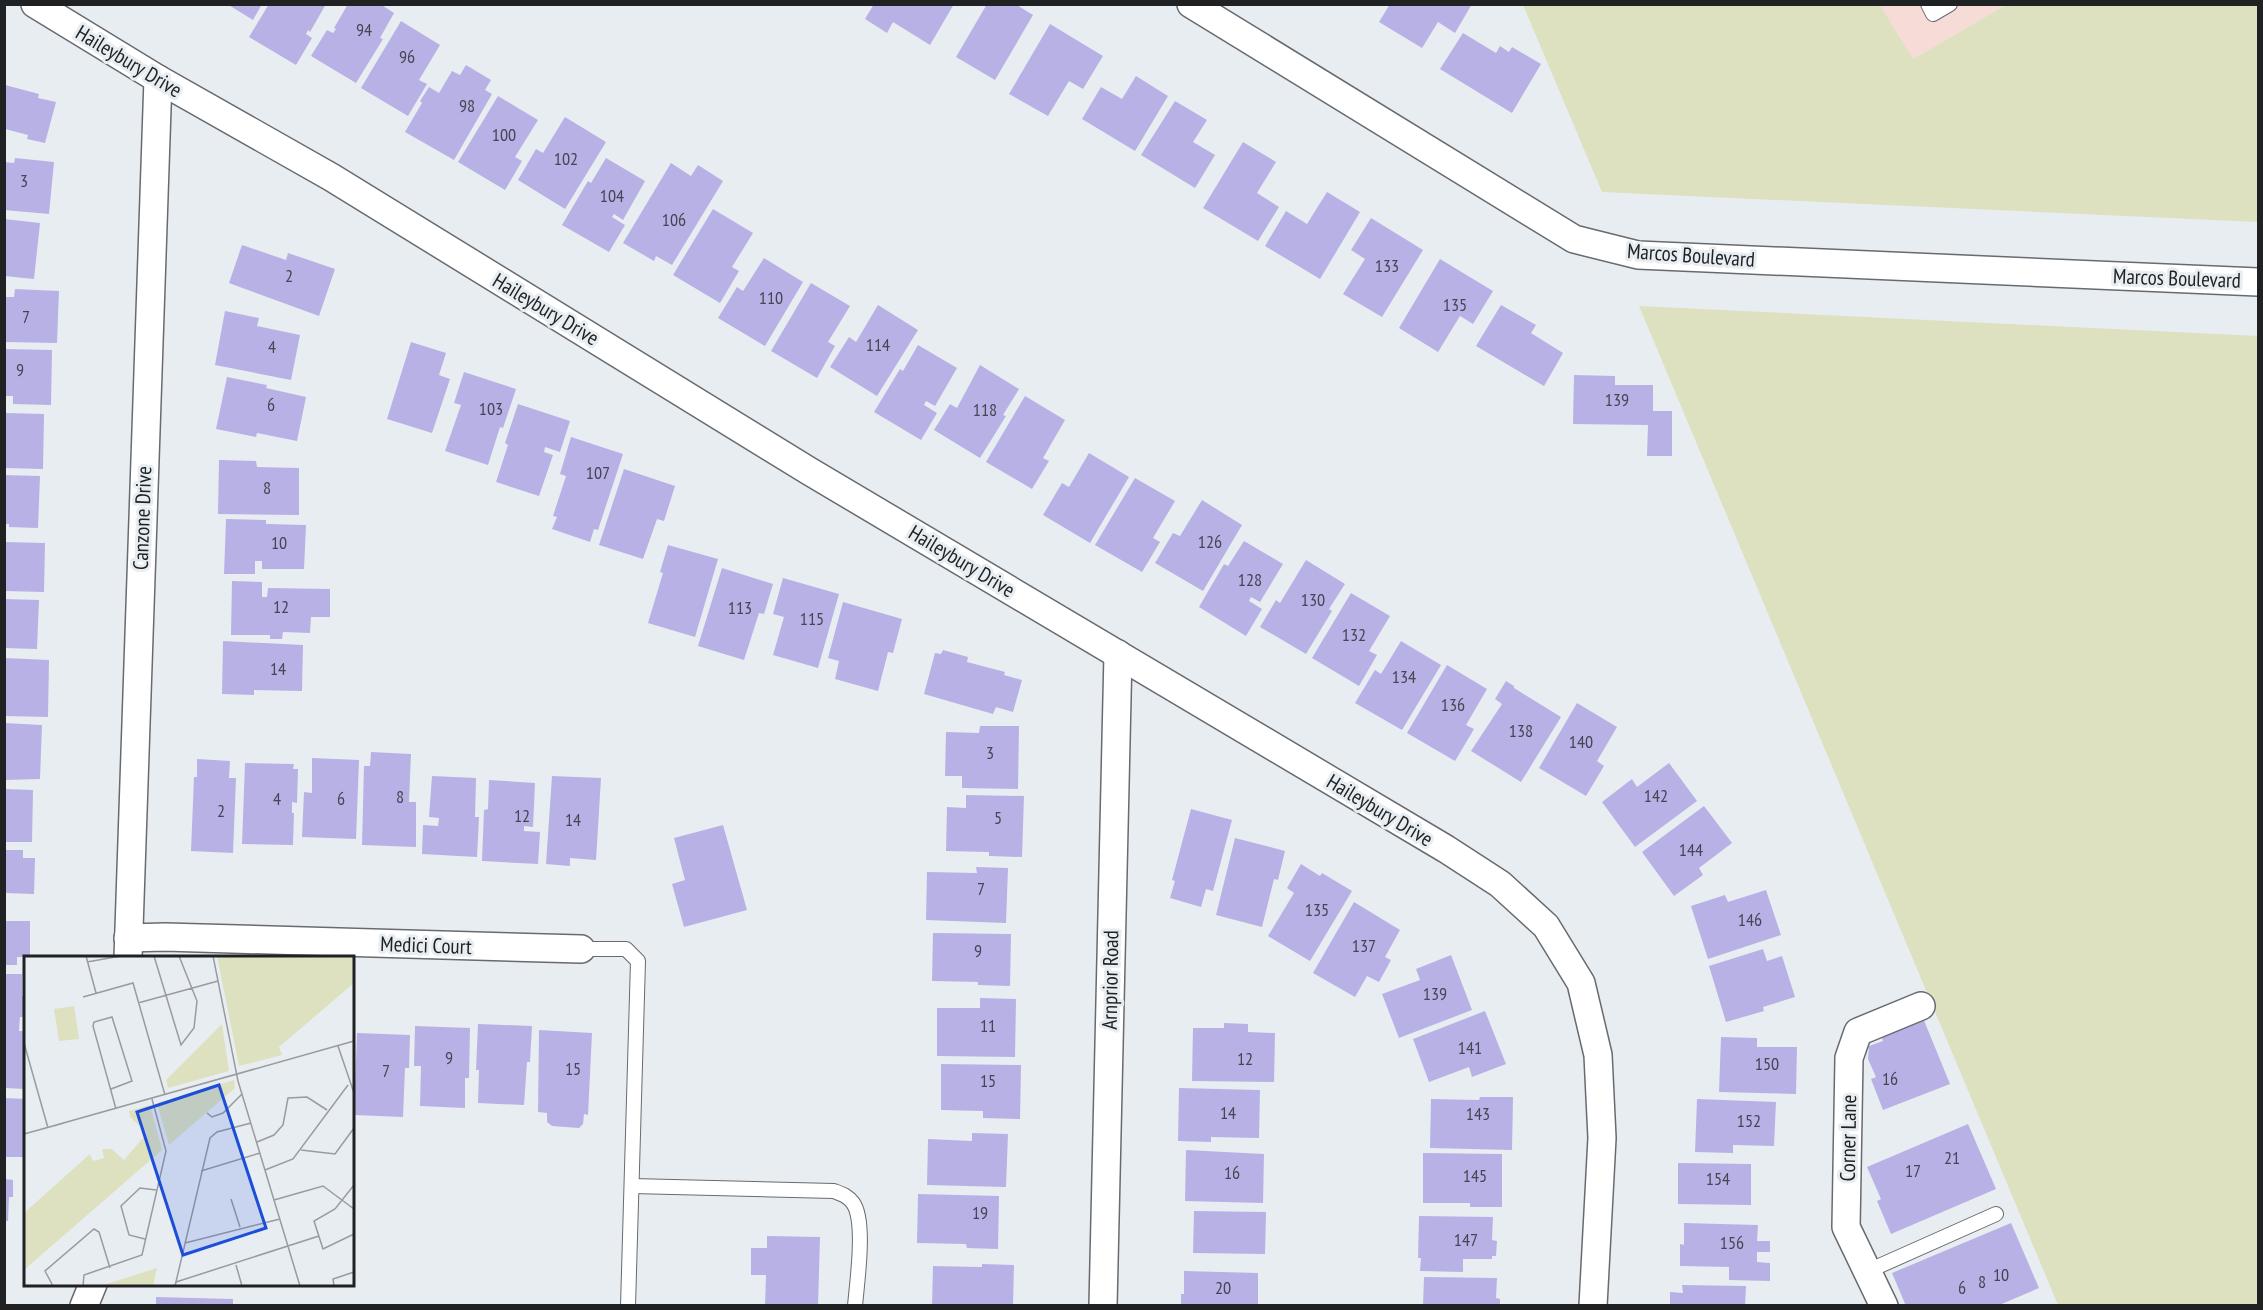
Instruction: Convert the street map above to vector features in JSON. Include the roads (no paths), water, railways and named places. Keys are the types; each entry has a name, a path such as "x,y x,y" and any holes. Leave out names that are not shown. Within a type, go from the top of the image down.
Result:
{"street":[{"name":"Haileybury Drive","path":"35,4 158,79 331,177 809,471 1446,849 1500,884 1546,926 1581,983 1598,1055 1602,1138 1593,1305"},
{"name":"Marcos Boulevard","path":"1191,4 1574,238 1595,244 1638,255 2259,282"},
{"name":"Canzone Drive","path":"128,948 158,79"},
{"name":"Arnprior Road","path":"1104,1305 1118,654"},
{"name":"Medici Court","path":"128,948 165,937 581,949"},
{"name":"Corner Lane","path":"1884,1305 1846,1227 1849,1058 1858,1032 1921,1006"},
{"path":"84,1305 92,1286"}],"lane":[{"path":"1928,4 1933,14 1950,4"},
{"path":"581,949 626,949 638,961 628,1305"},
{"path":"632,1186 834,1191 846,1196 854,1204 860,1221 855,1305"},
{"path":"1868,1271 1996,1214"}]}
